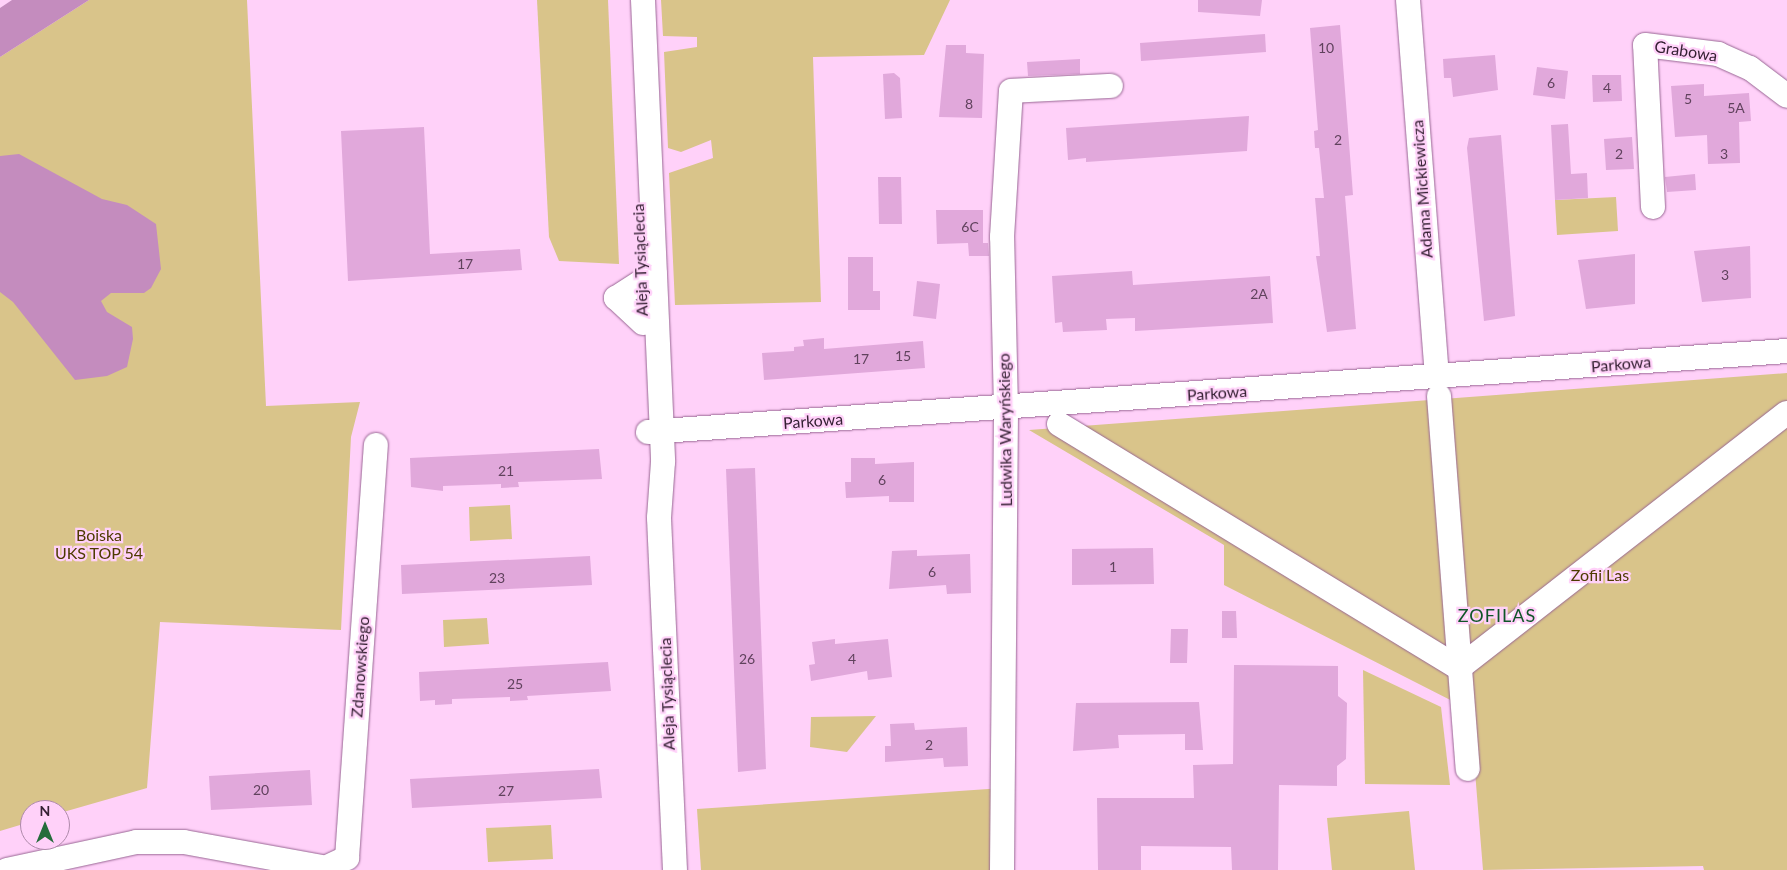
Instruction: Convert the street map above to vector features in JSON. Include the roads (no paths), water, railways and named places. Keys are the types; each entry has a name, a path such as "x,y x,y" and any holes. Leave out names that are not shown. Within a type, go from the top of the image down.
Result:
{"street":[{"name":"Aleja Tysiąclecia","path":"629,0 648,279 643,324 654,432"},
{"name":"Aleja Tysiąclecia","path":"642,0 648,279 675,870"},
{"name":"Adama Mickiewicza","path":"1408,0 1468,769"},
{"name":"Grabowa","path":"1654,207 1645,45 1718,54 1750,68 1787,96"},
{"name":"Ludwika Waryńskiego","path":"1002,870 1006,409 1002,237 1011,91 1111,86"},
{"path":"643,324 616,298 648,279"},
{"name":"Parkowa","path":"654,432 1006,409 1438,387 1787,351"},
{"path":"1059,424 1459,668 1787,413"},
{"name":"Zdanowskiego","path":"321,868 347,858 376,445"},
{"path":"7,870 136,842 184,842 321,868"}],"district":[{"name":"ZOFILAS","path":"1497,615"}],"park label":[{"name":"Boiska UKS TOP 54","path":"99,544"},
{"name":"Zofii Las","path":"1600,575"}]}
